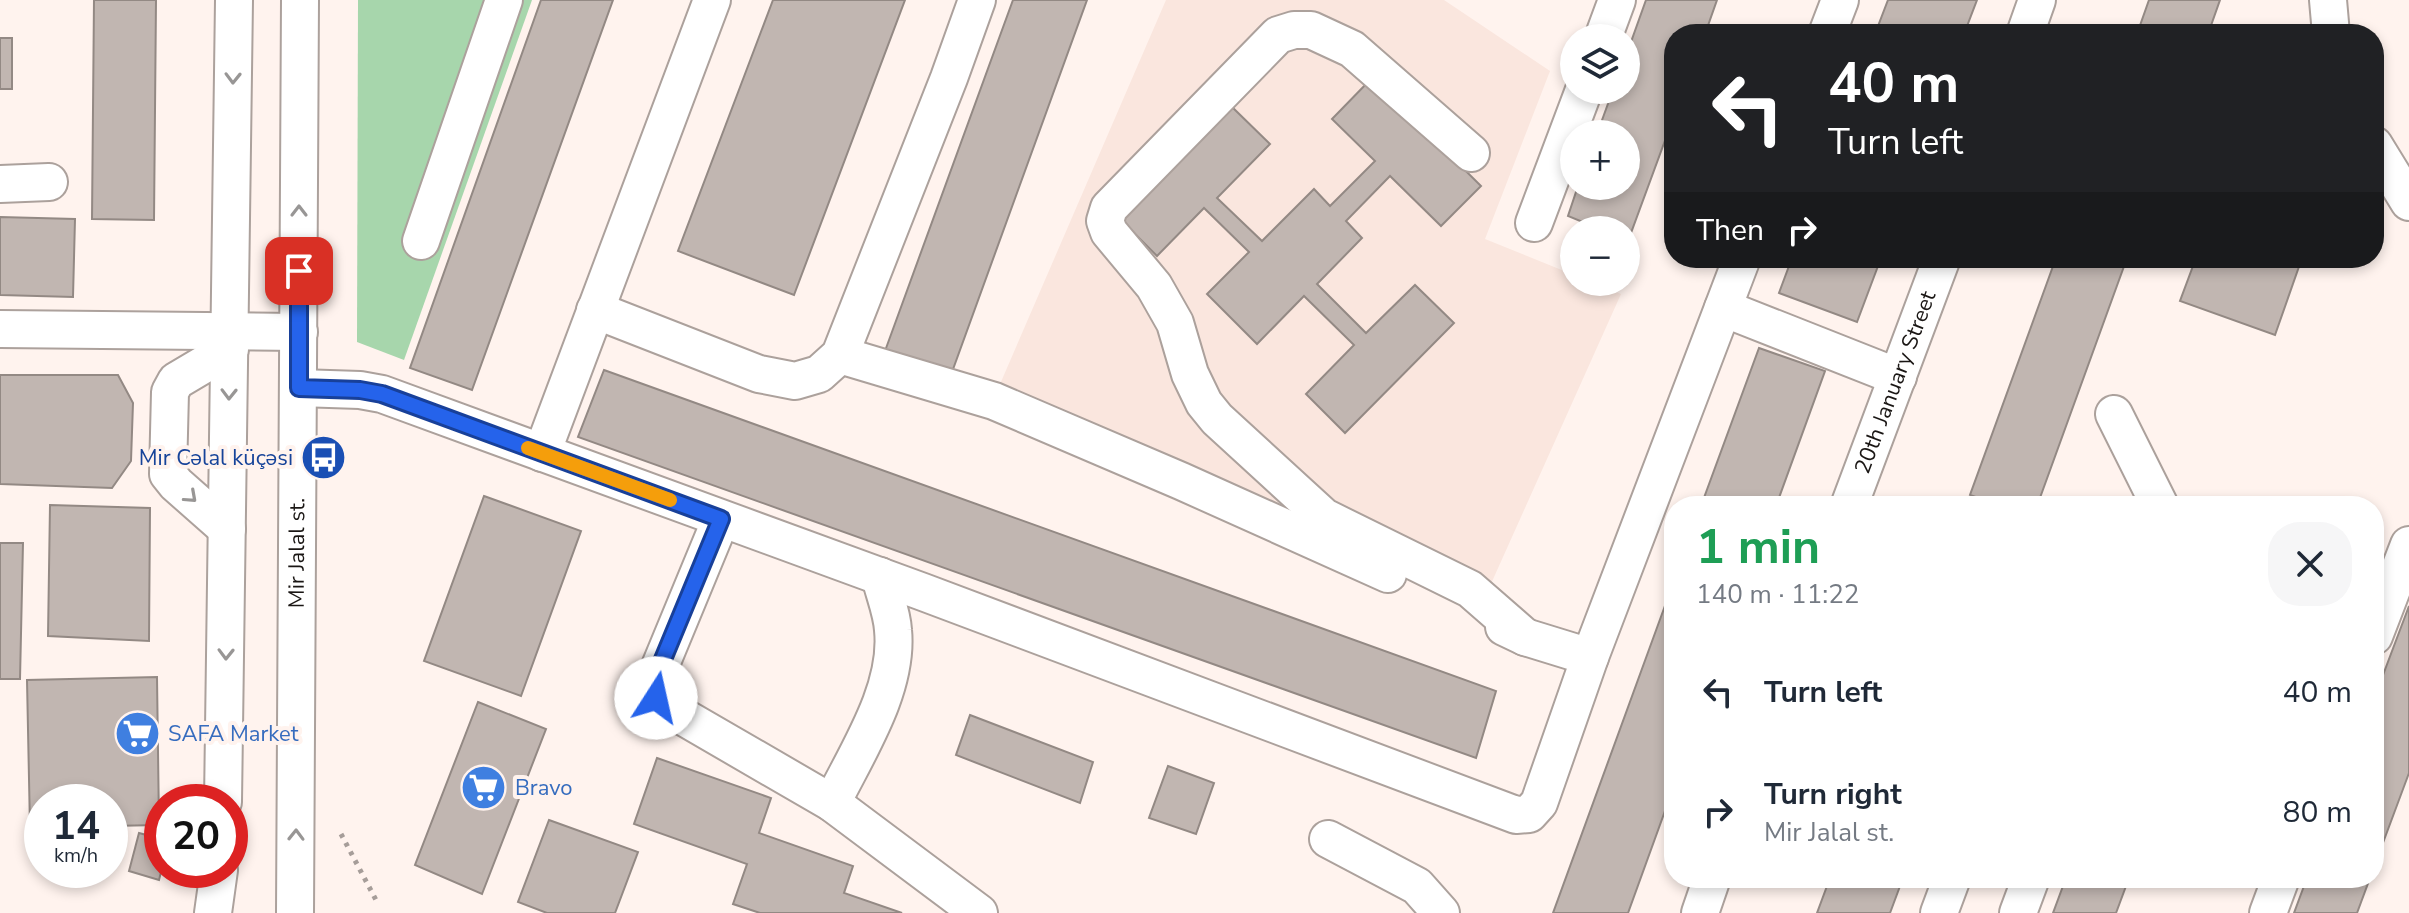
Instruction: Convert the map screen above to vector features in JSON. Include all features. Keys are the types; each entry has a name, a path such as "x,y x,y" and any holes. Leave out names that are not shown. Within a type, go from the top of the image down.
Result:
{"street":[{"path":"223,784 234,0"},
{"name":"Mir Jalal st.","path":"295,913 300,0"},
{"path":"421,241 504,0"},
{"path":"542,453 712,0"},
{"path":"595,310 759,374 795,381 819,374 840,355 977,0"},
{"path":"1608,24 1617,0"},
{"path":"1831,24 1840,0"},
{"path":"2029,24 2037,0"},
{"path":"2328,0 2330,24"},
{"path":"1471,153 1352,49 1311,30 1294,30 1278,35 1109,208 1105,221 1109,232 1154,286 1175,323 1190,374 1204,403 1217,419 1324,517 1470,589 1525,637"},
{"path":"1534,223 1579,104"},
{"path":"2384,161 2409,202"},
{"path":"0,184 49,182"},
{"path":"299,388 360,390 382,394 880,576 1516,815 1529,814 1539,803 1590,657 1738,268"},
{"name":"20th January Street","path":"1853,496 1938,268"},
{"path":"1723,308 1898,377"},
{"path":"0,329 230,340 299,332"},
{"path":"227,529 168,474 170,392 176,381 230,340"},
{"path":"840,355 994,401 1181,481 1525,637 1590,657"},
{"path":"2114,414 2155,496"},
{"path":"721,519 654,681 656,698 832,803 979,913"},
{"path":"2384,610 2409,545"},
{"path":"832,803 881,705 894,659 893,629 880,576"},
{"path":"1328,839 1417,886 1441,913"},
{"path":"213,913 216,888"},
{"path":"1700,913 1709,888"},
{"path":"1939,913 1948,888"},
{"path":"2018,913 2027,888"},
{"path":"2268,913 2277,888"}],"path":[{"path":"341,834 376,900"}],"shaded area":[{"path":"1166,0 1444,0 1550,71 1485,239 1560,269 1560,296 1620,296 1490,586 994,398"}],"green space":[{"path":"358,0 532,0 404,360 357,342"}],"building":[{"path":"94,0 156,0 154,220 92,219"},
{"path":"541,0 613,0 472,390 410,368"},
{"path":"773,0 905,0 794,295 678,251"},
{"path":"1013,0 1087,0 952,372 885,351"},
{"path":"1646,0 1717,0 1709,24 1664,24 1664,143 1637,216 1568,216 1573,200 1640,200 1640,120 1602,120 1608,104 1640,104 1640,24 1637,24"},
{"path":"1888,0 1977,0 1968,24 1879,24"},
{"path":"2149,0 2220,0 2212,24 2141,24"},
{"path":"0,38 12,38 12,89 0,89"},
{"path":"1372,78 1481,186 1441,226 1390,176 1346,221 1362,238 1317,284 1366,333 1415,285 1454,323 1345,433 1306,394 1354,345 1304,296 1257,344 1207,294 1249,252 1204,208 1157,256 1119,218 1231,106 1270,144 1217,198 1262,241 1314,189 1330,206 1375,161 1332,119"},
{"path":"0,217 75,219 73,297 0,295"},
{"path":"1788,268 1877,268 1857,322 1779,293"},
{"path":"2052,268 2123,268 2041,496 1970,495"},
{"path":"2192,268 2298,268 2275,335 2180,301"},
{"path":"1759,348 1825,371 1780,496 1705,496"},
{"path":"604,370 1496,691 1476,758 578,437"},
{"path":"0,375 118,375 133,403 131,461 112,488 0,484"},
{"path":"484,496 581,531 521,696 424,661"},
{"path":"50,505 150,508 149,641 48,636"},
{"path":"0,543 23,543 20,679 0,679"},
{"path":"2409,606 2409,773 2384,840 2384,672"},
{"path":"1664,608 1664,814 1628,913 1553,913"},
{"path":"157,677 158,784 144,784 144,825 128,826 128,784 29,784 27,680"},
{"path":"478,702 546,729 482,894 415,865"},
{"path":"970,715 1093,762 1080,803 956,755"},
{"path":"657,758 771,798 759,833 853,866 844,893 902,913 760,913 733,904 747,864 634,824"},
{"path":"1168,766 1214,783 1196,834 1149,818"},
{"path":"549,820 638,852 615,913 547,913 518,902"},
{"path":"139,833 144,834 144,876 129,871"},
{"path":"1826,888 1899,888 1890,913 1817,913"},
{"path":"2062,888 2125,888 2116,913 2053,913"},
{"path":"2303,888 2366,888 2357,913 2294,913"}],"slow traffic":[{"path":"528,448 670,500"}],"place":[{"name":"Mir Cəlal küçəsi","path":"324,458"},
{"name":"SAFA Market","path":"137,734"},
{"name":"Bravo","path":"484,788"}],"route":[{"path":"299,271 299,388 360,390 382,394 721,519 654,681 656,698"}]}
